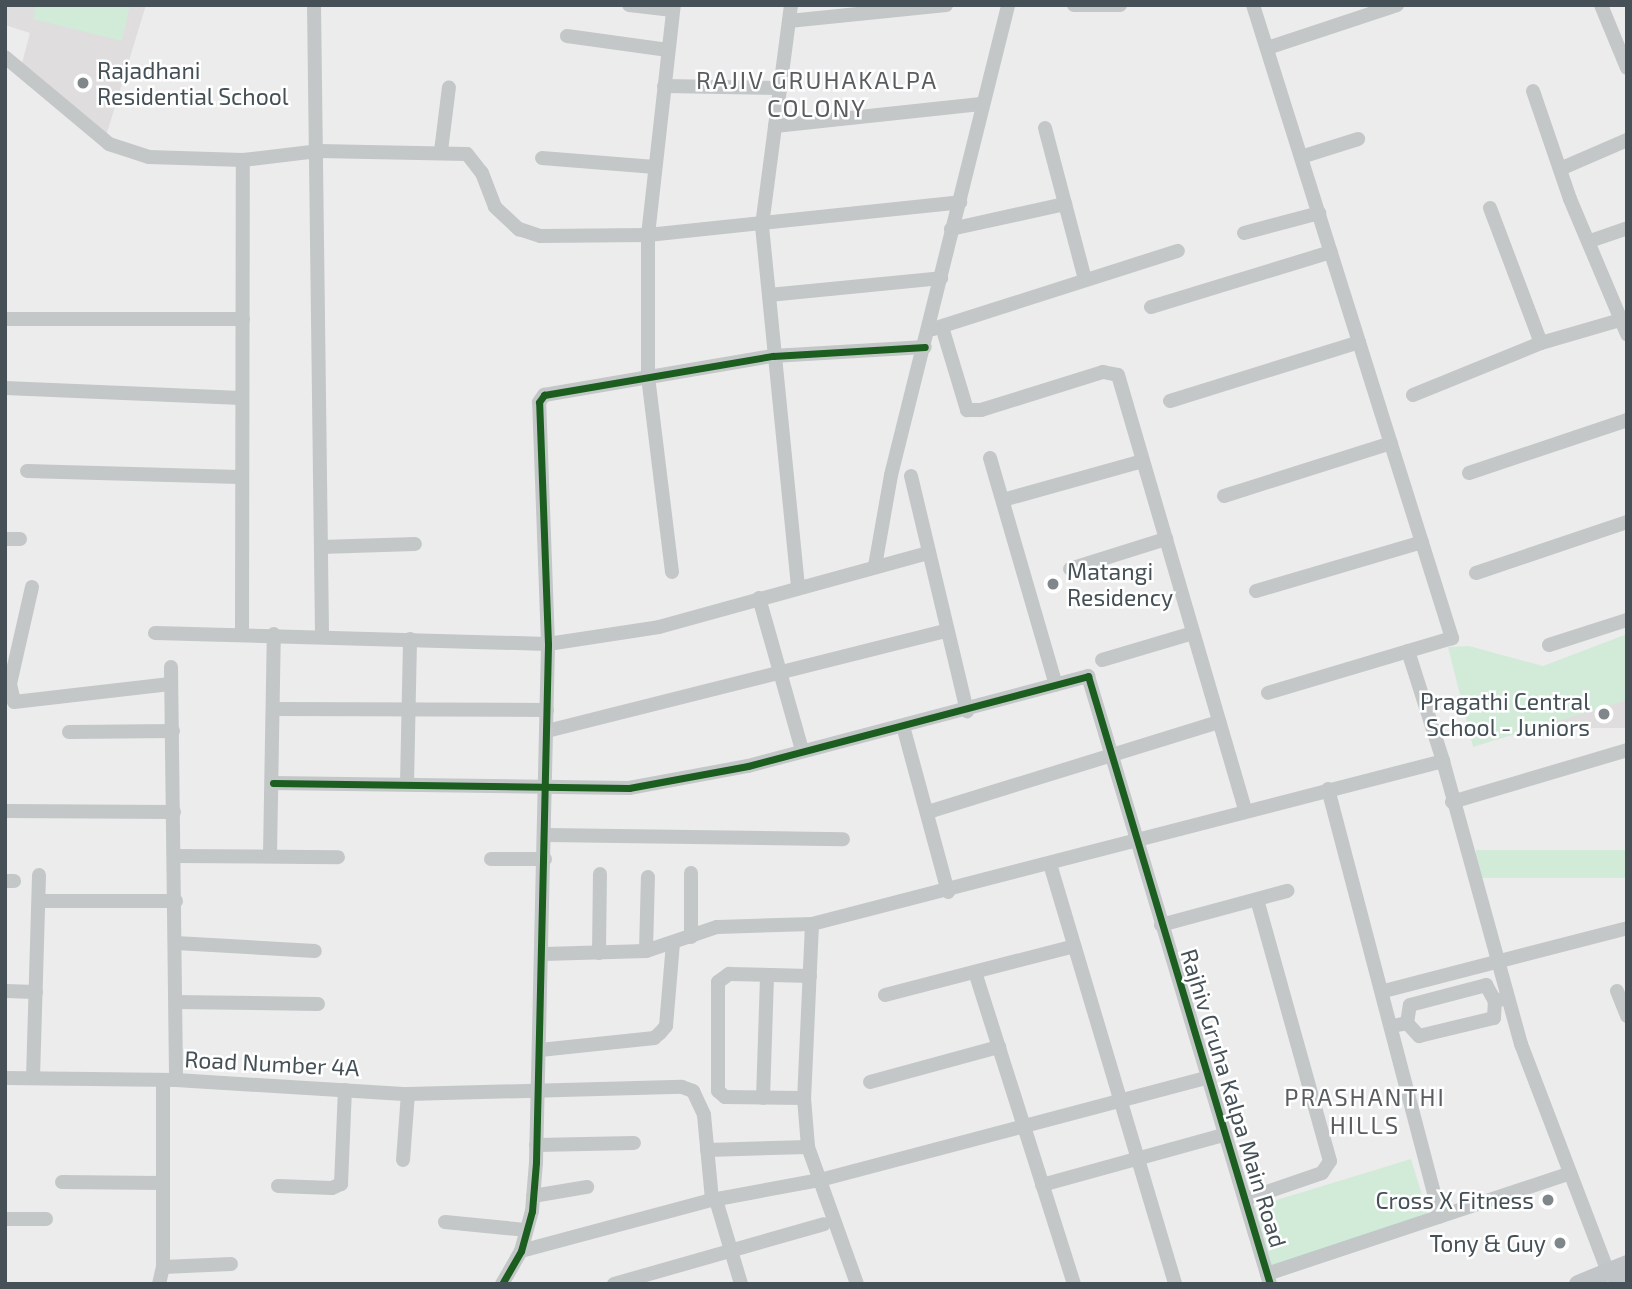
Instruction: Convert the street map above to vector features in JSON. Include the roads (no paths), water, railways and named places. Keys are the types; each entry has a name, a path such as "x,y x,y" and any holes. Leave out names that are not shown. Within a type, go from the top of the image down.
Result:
{"main road":[{"path":"1578,1284 1622,1277"}],"street":[{"path":"314,5 319,151 322,635"},
{"path":"629,5 673,8 648,235 648,376 672,572"},
{"path":"791,5 762,226 773,356 799,586"},
{"path":"789,21 946,5"},
{"path":"875,566 891,475 925,347 935,329 941,278 951,229 1008,5"},
{"path":"1074,5 1119,5"},
{"path":"1253,5 1452,638 1268,693"},
{"path":"1267,48 1397,5"},
{"path":"1601,5 1622,42 1627,68"},
{"path":"567,36 668,50"},
{"path":"5,57 109,144 149,157 243,160 319,151 441,151 467,154 481,173 495,208 519,229 540,236 648,235 762,226 960,202"},
{"path":"664,86 781,88"},
{"path":"441,151 449,87"},
{"path":"1413,395 1541,343 1625,324 1560,169 1533,91"},
{"path":"775,126 981,104"},
{"path":"1045,128 1085,279"},
{"path":"1301,157 1358,139"},
{"path":"1560,169 1627,140"},
{"path":"542,158 655,166"},
{"path":"242,633 240,477 243,398 243,160"},
{"path":"951,229 1065,204"},
{"path":"1490,208 1541,343"},
{"path":"1244,233 1319,213"},
{"path":"1590,242 1627,228"},
{"path":"935,329 1178,251"},
{"path":"1151,307 1331,252"},
{"path":"769,295 941,278"},
{"path":"5,319 243,319"},
{"path":"935,329 967,410 981,410 1103,372 1118,375 1245,810"},
{"path":"1170,401 1359,342"},
{"path":"502,1284 521,1251 533,1196 537,1145 536,1092 544,954 548,644 539,402 544,395 773,356 925,347"},
{"path":"5,388 243,398"},
{"path":"1469,473 1627,420"},
{"path":"1224,496 1391,443"},
{"path":"272,783 629,788 748,766 802,750 967,711 1056,685 990,458"},
{"path":"1003,500 1143,461"},
{"path":"27,471 240,477"},
{"path":"911,475 967,711"},
{"path":"1476,573 1627,522"},
{"path":"1070,569 1166,539"},
{"path":"1256,591 1422,542"},
{"path":"321,547 415,544"},
{"path":"155,633 322,635 548,644 659,627 928,552"},
{"path":"32,587 7,684 14,702 170,684"},
{"path":"759,598 802,750"},
{"path":"1549,645 1627,620"},
{"path":"547,731 946,631"},
{"path":"1102,660 1193,633"},
{"path":"270,855 274,634"},
{"path":"407,784 410,639"},
{"path":"1408,651 1443,761 1496,965 1501,999 1570,1173 1622,1277"},
{"path":"159,1284 163,1267 161,1183 176,1002 176,856 171,667"},
{"name":"Rajhiv Gruha Kalpa Main Road","path":"1056,685 1088,676 1268,1279"},
{"path":"273,709 547,710"},
{"path":"928,812 1219,722"},
{"path":"903,726 948,892"},
{"path":"69,733 173,731"},
{"path":"1452,802 1627,750"},
{"path":"544,954 646,951 737,924 812,924 948,892 1245,810 1443,761"},
{"path":"1328,789 1384,991 1400,1024 1440,1217"},
{"path":"5,811 174,812"},
{"path":"546,835 843,839"},
{"path":"176,856 338,857"},
{"path":"491,859 545,859"},
{"path":"1050,864 1175,1284"},
{"path":"691,873 691,937"},
{"path":"599,953 600,874"},
{"path":"33,1078 39,875"},
{"path":"646,951 649,877"},
{"path":"1161,925 1287,891"},
{"path":"1246,1199 1322,1172 1330,1161 1257,900"},
{"path":"39,901 176,901"},
{"path":"812,924 804,1098 808,1147 858,1284"},
{"path":"1384,991 1496,965 1627,928"},
{"path":"176,943 315,951"},
{"path":"540,1050 654,1038 666,1026 673,943"},
{"path":"885,995 1074,946"},
{"path":"975,972 1074,1284"},
{"path":"804,1098 725,1097 718,1091 714,1078 718,982 729,974 810,976"},
{"path":"763,1098 767,975"},
{"path":"1400,1024 1410,1005 1486,985 1501,999"},
{"path":"5,991 36,992"},
{"path":"1617,991 1627,1016"},
{"path":"1400,1024 1414,1035 1494,1018 1501,999"},
{"path":"176,1002 318,1004"},
{"path":"870,1082 999,1047"},
{"name":"Road Number 4A","path":"5,1078 169,1080 408,1094 682,1087 699,1098 714,1200 741,1284"},
{"path":"521,1251 714,1200 820,1180 1023,1124 1121,1103 1207,1078"},
{"path":"278,1186 332,1188 341,1184 345,1090"},
{"path":"403,1160 408,1094"},
{"path":"1042,1185 1224,1135"},
{"path":"537,1145 634,1143"},
{"path":"707,1150 808,1147"},
{"path":"1268,1279 1570,1173"},
{"path":"62,1182 161,1183"},
{"path":"533,1196 587,1187"},
{"path":"5,1219 46,1219"},
{"path":"445,1222 526,1230"},
{"path":"614,1284 729,1248 824,1224"},
{"path":"163,1267 231,1264"}],"place":[{"name":"Rajadhani Residential School","path":"83,83"},
{"name":"Matangi Residency","path":"1053,584"},
{"name":"Pragathi Central School - Juniors","path":"1604,714"},
{"name":"Cross X Fitness","path":"1548,1200"},
{"name":"Tony & Guy","path":"1560,1243"}],"district":[{"name":"RAJIV GRUHAKALPA COLONY","path":"817,94"},
{"name":"PRASHANTHI HILLS","path":"1365,1111"}]}
